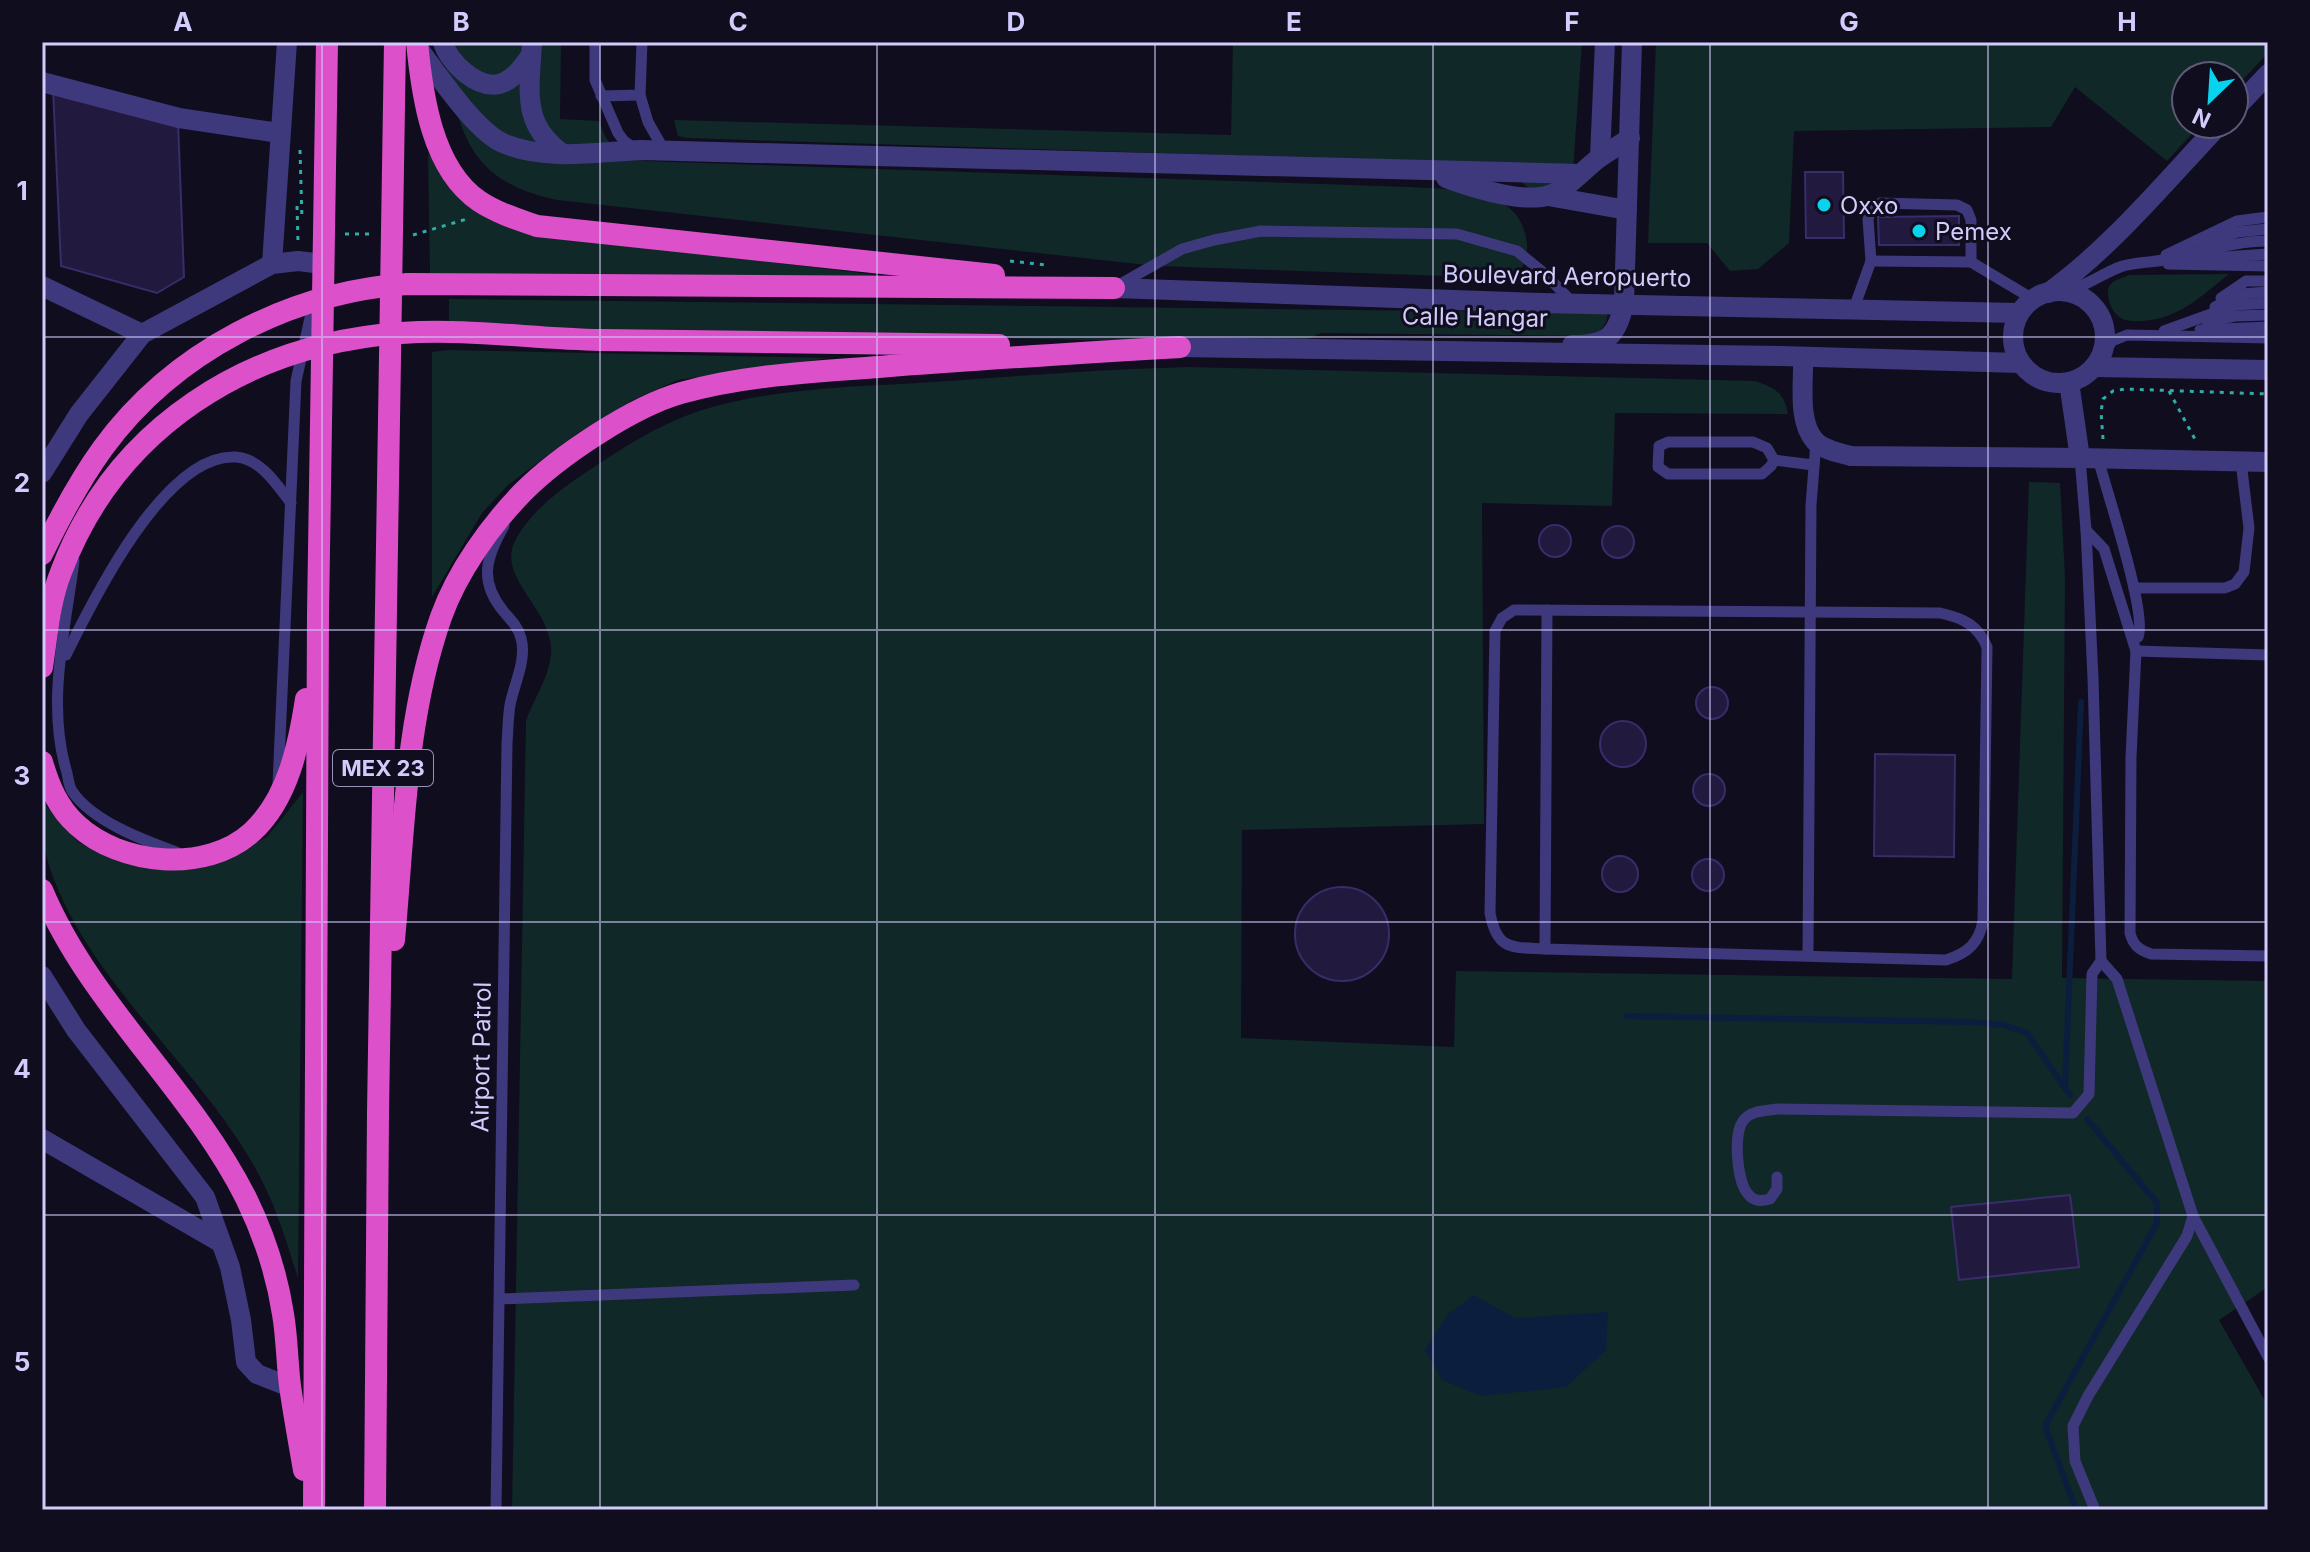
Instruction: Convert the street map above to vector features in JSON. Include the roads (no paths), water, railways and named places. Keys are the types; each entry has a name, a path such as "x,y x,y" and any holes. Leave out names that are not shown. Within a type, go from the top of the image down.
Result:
{"highway":[{"name":"MEX 23","path":"312,1510 318,614 327,42"},
{"name":"MEX 23","path":"375,1510 378,1113 395,42"},
{"path":"417,45 426,108 437,144 456,177 477,200 508,216 537,226 1114,288"},
{"path":"42,554 69,499 86,473 144,402 220,344 305,302 372,288 440,284 1114,288"},
{"path":"51,667 54,598 60,574 77,536 111,482 158,430 228,381 282,356 340,340 438,332 562,340 1180,347"},
{"path":"378,1113 407,796 424,670 442,614 465,567 524,491 573,452 625,418 679,393 765,376 1180,347"},
{"path":"42,762 58,804 77,826 103,844 130,854 163,859 196,859 225,849 251,833 287,780 301,734 318,614"},
{"path":"42,890 55,920 92,982 200,1122 247,1201 268,1256 283,1314 290,1387 312,1510"}],"street":[{"path":"272,264 287,42"},
{"path":"443,42 445,51 457,67 481,81 498,84 516,75 532,48"},
{"path":"1600,157 1605,42"},
{"path":"1624,303 1632,42"},
{"path":"417,45 467,114 502,144 540,154 641,150 1580,174"},
{"path":"532,48 530,97 535,123 544,141 563,154"},
{"path":"2250,93 2268,74"},
{"path":"42,82 179,118 279,133"},
{"path":"1548,196 1630,138"},
{"path":"2020,363 2013,338 2014,325 2040,299 2106,246 2205,140"},
{"path":"1424,170 1508,194 1532,198 1548,196 1627,210"},
{"path":"42,473 79,414 142,334 272,264 298,261 323,264"},
{"path":"42,286 142,334"},
{"name":"Boulevard Aeropuerto","path":"1114,288 1573,304 1854,308 2040,299"},
{"path":"1180,347 2020,363 2042,380 2055,383 2083,377 2097,362 2105,335 2098,314 2077,295 2040,299"},
{"name":"Calle Hangar","path":"1300,347 1332,341 1597,344 1612,334 1624,303"},
{"path":"1803,357 1805,421 1816,442 1834,452 1851,456 2094,456 2259,464"},
{"path":"2097,362 2268,370"},
{"path":"2069,382 2094,456"},
{"path":"42,976 76,1030 205,1197 230,1267 246,1362 257,1374 290,1387"},
{"path":"42,1139 220,1242"}],"lane":[{"path":"595,42 595,80 601,96 618,133 632,147 641,150"},
{"path":"642,42 640,95 648,122 664,151"},
{"path":"601,96 640,95"},
{"path":"1854,308 1871,261 1868,219 1872,208 1880,203 1920,202 1957,205 1967,210 1971,220 1971,262"},
{"path":"2139,264 2237,221 2268,217"},
{"path":"2139,264 2237,232 2268,229"},
{"path":"1114,288 1182,249 1261,231 1457,234 1517,251 1545,274 1573,304"},
{"path":"1871,261 1971,262 2040,299 2083,288 2120,267 2237,243 2268,241"},
{"path":"2139,264 2234,254 2268,254"},
{"path":"277,796 296,381 323,264"},
{"path":"2139,264 2268,266"},
{"path":"2195,318 2240,284 2268,281"},
{"path":"2180,326 2241,294 2268,292"},
{"path":"2160,332 2241,304 2268,303"},
{"path":"2160,332 2235,316 2268,315"},
{"path":"2097,362 2118,337 2268,327"},
{"path":"2140,334 2268,338"},
{"path":"1682,442 1753,442 1767,448 1774,460 1762,474 1668,474 1658,467 1657,461 1658,448 1662,444 1682,442"},
{"path":"1808,955 1810,612 1816,442"},
{"path":"1777,1177 1777,1189 1770,1199 1759,1201 1749,1196 1744,1187 1739,1171 1737,1136 1743,1121 1756,1112 1777,1109 2073,1113 2089,1094 2092,974 2101,961 2086,530 2094,456"},
{"path":"2094,456 2134,588 2141,624 2134,645"},
{"path":"196,859 147,842 100,817 72,790 61,754 51,667 128,541 171,490 204,463 237,457 265,471 291,503"},
{"path":"1774,460 1813,465"},
{"path":"2134,588 2225,588 2235,584 2244,572 2259,464"},
{"name":"Airport Patrol","path":"496,1510 507,743 509,709 522,658 521,638 515,623 492,597 486,581 488,564 498,537 524,491"},
{"path":"2086,530 2104,549 2134,645 2132,940 2136,946 2151,954 2268,956"},
{"path":"1514,610 1547,610 1940,613 1972,624 1982,634 1987,647 1983,921 1977,941 1968,950 1946,960 1545,949 1511,947 1497,938 1490,913 1495,631 1502,618 1514,610"},
{"path":"1545,949 1547,610"},
{"path":"2134,645 2268,655"},
{"path":"2101,961 2117,979 2193,1216 2267,1352"},
{"path":"2095,1510 2075,1461 2073,1426 2088,1396 2187,1236 2193,1216"},
{"path":"500,1299 854,1285"}],"water":[{"path":"1474,1295 1515,1318 1608,1312 1606,1350 1566,1387 1481,1396 1442,1380 1425,1350 1448,1314"}],"waterway":[{"path":"2065,1086 2081,702"},
{"path":"1627,1016 2004,1025 2027,1033 2070,1095"},
{"path":"2076,1510 2045,1426 2157,1223 2157,1203 2087,1119"}],"place":[{"name":"Oxxo","path":"1824,205"},
{"name":"Pemex","path":"1919,231"}]}
